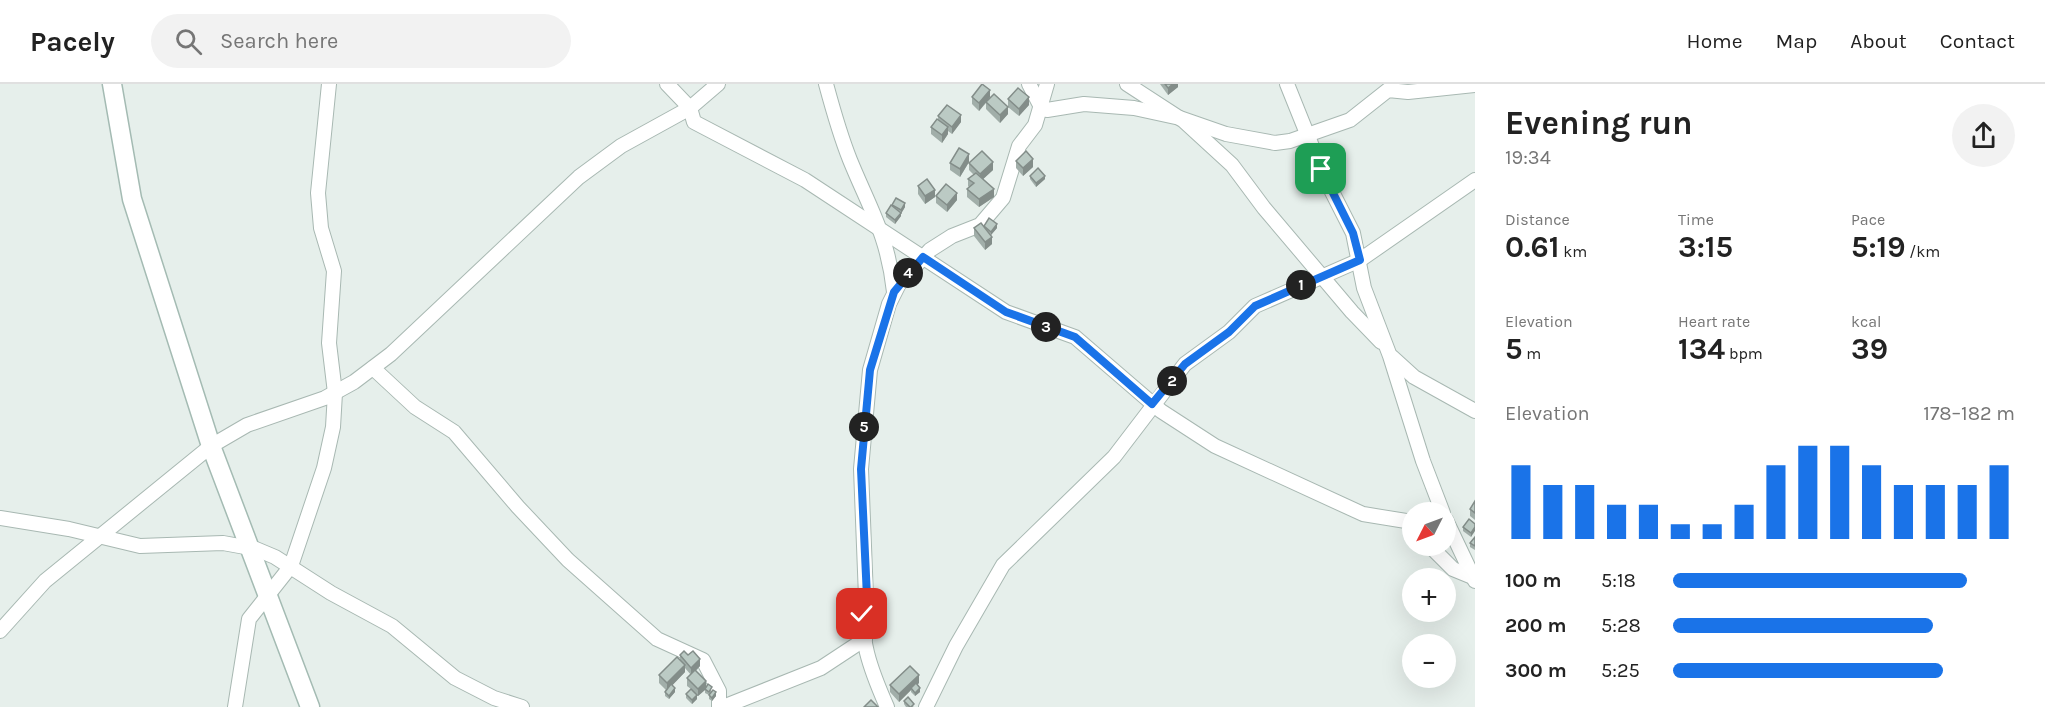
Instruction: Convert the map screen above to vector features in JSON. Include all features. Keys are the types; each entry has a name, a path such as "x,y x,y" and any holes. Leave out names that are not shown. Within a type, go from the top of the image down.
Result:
{"main road":[{"path":"112,84 132,199 211,446 310,707"}],"street":[{"path":"235,707 249,619 291,566 324,468 333,427 335,393 329,343 334,271 321,228 318,193 329,84"},
{"path":"667,84 690,108 694,122 805,180 1006,312 1075,337 1152,404 1215,446 1363,514 1402,520"},
{"path":"0,631 45,581 211,446 247,425 335,393 373,368 600,160 690,108 718,84"},
{"path":"826,84 844,144 881,228 889,254 894,292"},
{"path":"1029,84 1040,105 1051,111 1070,105 1084,104 1134,108 1180,118 1226,134 1275,143 1308,135 1350,120 1388,90 1475,85"},
{"path":"887,707 870,661 862,614 867,597 861,469 866,399 872,363 894,292 923,257 952,236 984,221 1003,198 1016,154 1032,133 1047,84"},
{"path":"1127,84 1180,118 1232,165 1264,208 1323,278 1414,377 1475,411"},
{"path":"1287,84 1324,176 1353,233 1364,288 1389,351 1423,461 1439,502"},
{"path":"926,707 956,646 1003,565 1114,457 1152,404 1185,364 1229,332 1255,306 1360,260 1475,180"},
{"path":"373,368 415,407 454,432 518,507 568,560 657,639 703,660 719,691 721,707 821,668 865,639"},
{"path":"0,518 69,529 99,538 153,547 223,543 250,547 291,566 331,593 392,626 455,678 494,698 522,707"},
{"path":"1456,541 1474,579"},
{"path":"1440,556 1453,569 1474,579"}],"building":[{"path":"982,84 990,90 979,103 972,97"},
{"path":"1018,88 1029,97 1019,109 1008,99"},
{"path":"994,94 1008,107 1000,115 986,102"},
{"path":"947,105 961,115 952,127 938,116"},
{"path":"937,119 948,127 942,135 931,127"},
{"path":"959,148 969,154 960,169 950,163"},
{"path":"982,151 993,162 980,174 969,163"},
{"path":"1026,151 1033,159 1023,168 1016,161"},
{"path":"1038,168 1045,176 1036,183 1030,176"},
{"path":"976,173 994,189 979,199 967,189 974,183 968,179"},
{"path":"927,179 935,190 925,196 918,186"},
{"path":"946,184 957,193 947,205 936,196"},
{"path":"896,198 905,203 901,210 892,205"},
{"path":"891,205 901,213 895,220 886,213"},
{"path":"989,218 997,224 991,232 984,226"},
{"path":"981,223 992,237 985,242 974,228"},
{"path":"1475,501 1475,513 1470,509"},
{"path":"1469,519 1475,524 1471,533 1463,527"},
{"path":"684,651 688,655 693,651 700,659 691,668 680,655"},
{"path":"677,657 685,665 667,683 659,675"},
{"path":"910,666 919,675 899,694 890,685"},
{"path":"695,670 706,681 698,689 687,678"},
{"path":"916,683 920,688 915,693 911,688"},
{"path":"671,684 675,688 669,696 665,692"},
{"path":"708,684 712,687 709,692 705,689"},
{"path":"691,689 697,695 692,700 686,694"},
{"path":"713,690 716,692 712,698 709,695"},
{"path":"908,697 914,704 911,707 904,701"},
{"path":"871,700 878,707 864,707"}],"route":[{"path":"862,614 867,597 864,532 861,516 861,469 870,370 894,292 923,257 1006,312 1075,337 1152,404 1185,364 1229,332 1255,306 1360,260 1353,233 1321,169"}]}
